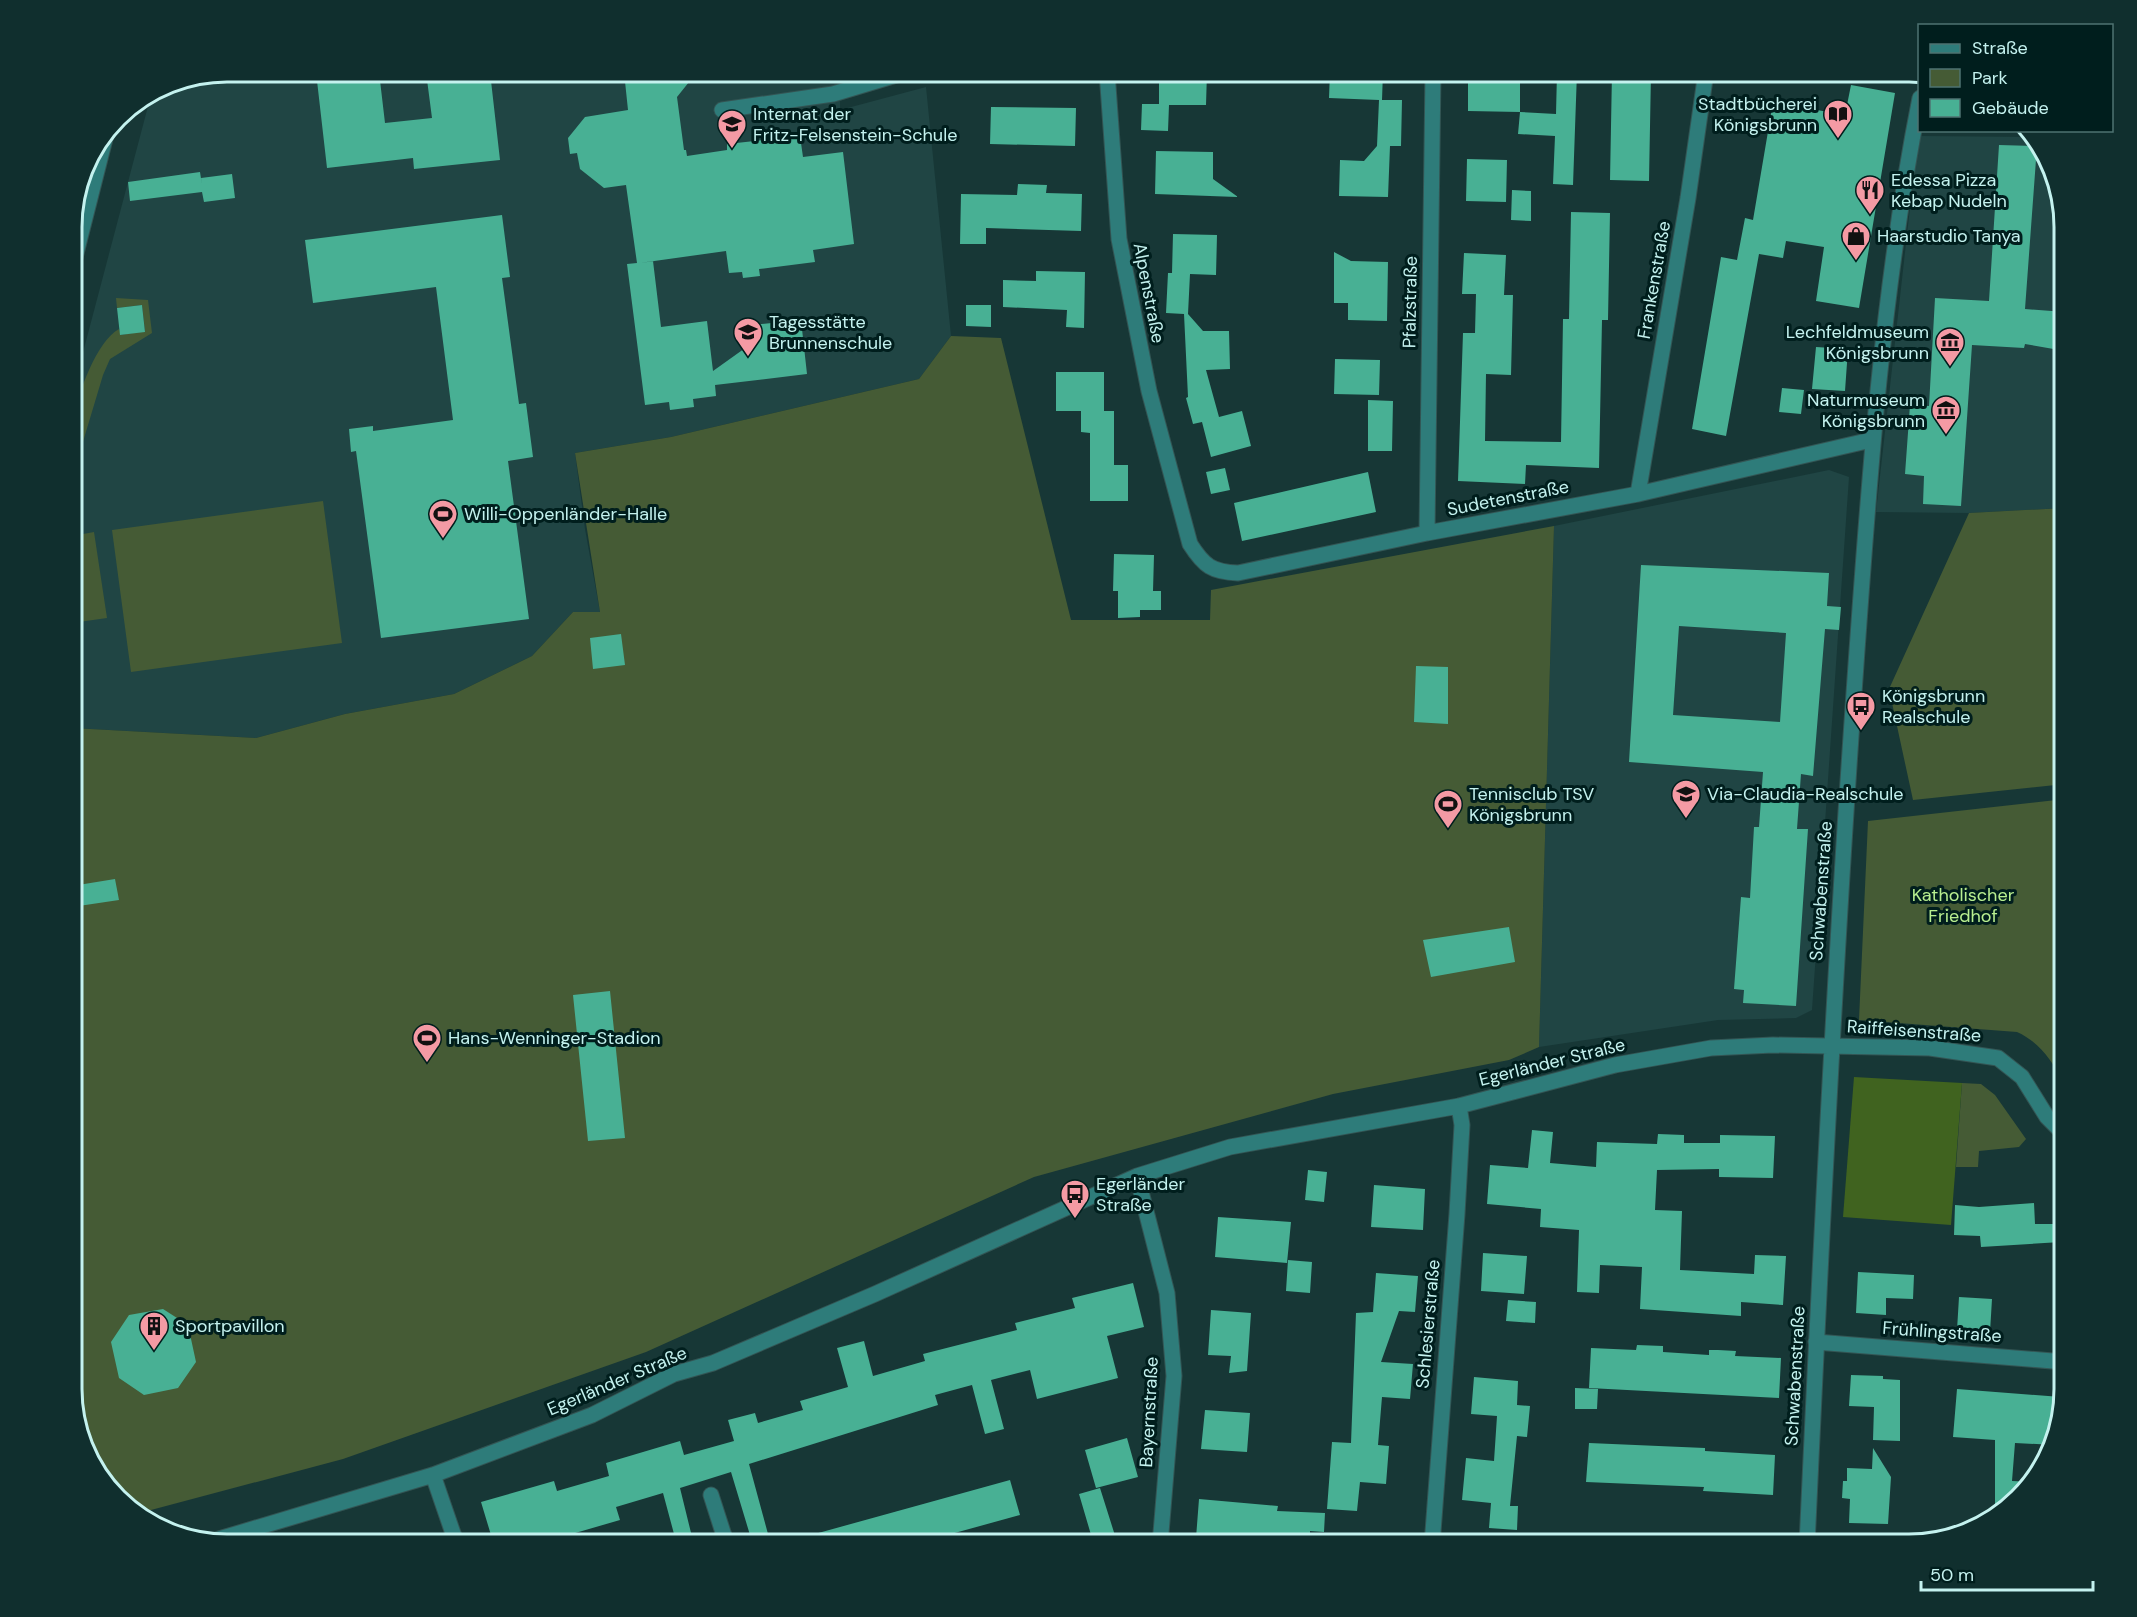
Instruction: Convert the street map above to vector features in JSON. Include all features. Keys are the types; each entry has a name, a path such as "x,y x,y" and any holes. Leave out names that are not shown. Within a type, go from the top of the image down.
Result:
{"street":[{"path":"722,110 833,94 873,82"},
{"name":"Alpenstraße","path":"1107,82 1108,121 1119,239 1149,391 1183,518"},
{"name":"Pfalzstraße","path":"1427,533 1433,82"},
{"name":"Frankenstraße","path":"1638,494 1688,198 1705,82"},
{"name":"Schwabenstraße","path":"1807,1534 1831,1046 1872,440 1899,228 1918,110"},
{"path":"83,226 100,158"},
{"name":"Sudetenstraße","path":"1183,518 1190,544 1201,561 1219,573 1238,573 1427,533 1638,494 1872,440"},
{"name":"Egerländer Straße","path":"236,1534 433,1475 592,1415 674,1374 713,1363 875,1294 1137,1176 1230,1147 1459,1106 1616,1065 1711,1048 1831,1046"},
{"name":"Raiffeisenstraße","path":"1831,1046 1930,1048 1998,1058 2022,1077 2054,1123"},
{"name":"Schlesierstraße","path":"1433,1534 1457,1214 1462,1125 1459,1106"},
{"name":"Bayernstraße","path":"1137,1176 1167,1293 1174,1376 1161,1534"},
{"name":"Frühlingstraße","path":"1816,1342 2054,1361"},
{"path":"433,1475 453,1534"},
{"path":"711,1495 723,1534"}],"shaded area":[{"path":"228,82 840,82 840,110 926,87 951,336 919,379 671,437 575,453 585,529 600,612 573,612 532,656 454,694 345,714 256,738 83,729 83,352 148,106 163,97 190,87"},
{"path":"1918,136 2022,137 2040,163 2050,190 2053,209 2054,509 1969,513 1876,512"},
{"name":"Via-Claudia-Realschule","path":"1829,470 1849,477 1812,1010 1796,1018 1718,1020 1539,1047 1554,526"}],"green space":[{"path":"116,298 148,300 152,333 110,359 83,442 83,385 96,356 111,335 119,329 121,335 145,331 142,305 117,308"},
{"path":"951,336 1001,338 1071,620 1210,620 1211,590 1554,526 1539,1047 1509,1060 1333,1094 1034,1177 646,1352 343,1459 149,1511 125,1492 102,1462 87,1427 83,1399 83,729 256,738 345,714 454,694 532,656 573,612 600,612 575,453 671,437 919,379"},
{"path":"323,501 342,643 131,672 112,530"},
{"path":"2054,509 2054,785 1913,800 1889,689 1969,513"},
{"path":"94,532 107,618 83,621 83,534"},
{"name":"Katholischer Friedhof","path":"2054,800 2054,1066 2039,1047 2017,1032 1859,1020 1868,821"},
{"path":"1854,1077 1962,1083 1951,1225 1843,1217"},
{"path":"1962,1083 1981,1084 1995,1095 2026,1139 2019,1147 1979,1151 1978,1167 1956,1167"}],"building":[{"path":"317,82 380,82 385,123 432,118 427,82 491,82 500,160 414,169 413,158 327,168"},
{"path":"625,82 689,82 677,97 684,150 687,156 727,150 727,144 800,136 803,157 843,152 854,244 813,250 815,262 759,269 760,276 743,278 742,272 729,273 726,251 653,261 661,327 707,321 713,371 755,341 753,325 801,320 807,374 715,385 716,396 693,399 694,407 670,410 669,402 645,405 627,264 637,263 626,185 604,188 580,169 577,153 570,154 568,138 585,117 628,110"},
{"path":"1159,82 1207,82 1206,105 1169,105 1168,131 1141,130 1142,104 1159,104"},
{"path":"1330,82 1383,82 1382,100 1402,100 1401,146 1390,146 1388,197 1339,196 1340,160 1364,161 1377,146 1379,100 1329,98"},
{"path":"1468,82 1520,82 1520,112 1468,111"},
{"path":"1557,82 1577,82 1573,185 1553,184 1555,136 1518,134 1520,112 1556,114"},
{"path":"1612,82 1651,82 1649,181 1610,180"},
{"path":"1851,85 1895,93 1859,308 1816,301 1824,247 1786,241 1783,258 1759,254 1726,436 1692,429 1721,257 1737,260 1745,218 1753,220 1773,102 1845,115"},
{"path":"991,107 1076,108 1075,146 990,144"},
{"path":"1999,145 2029,146 2036,157 2025,309 2054,311 2054,349 2025,344 2024,348 1972,345 1961,506 1923,504 1924,476 1905,474 1910,405 1929,406 1935,298 1989,301"},
{"path":"1156,151 1213,152 1213,179 1238,197 1155,194"},
{"path":"1467,159 1507,160 1506,202 1466,201"},
{"path":"200,172 202,185 201,178 232,174 235,198 204,202 202,192 130,201 128,182"},
{"path":"1018,184 1047,185 1046,193 1082,194 1081,231 986,228 986,244 960,244 961,194 1017,195"},
{"path":"1512,190 1531,191 1531,221 1511,220"},
{"path":"1571,212 1610,213 1608,320 1602,320 1599,468 1526,465 1525,484 1458,481 1463,333 1475,333 1476,294 1462,294 1464,253 1506,255 1504,295 1513,295 1511,375 1486,374 1485,441 1561,442 1563,319 1569,319"},
{"name":"Willi-Oppenländer-Halle","path":"502,215 510,277 502,278 519,404 526,403 533,457 508,461 529,619 381,638 356,451 351,452 349,429 373,426 373,431 453,420 436,287 313,303 305,240"},
{"path":"1173,234 1217,235 1216,275 1190,274 1188,314 1203,331 1229,331 1230,369 1206,370 1219,417 1242,411 1251,446 1211,457 1202,422 1193,424 1186,398 1188,397 1184,314 1166,313 1168,273 1172,273"},
{"path":"1334,252 1351,261 1388,262 1387,321 1348,320 1348,303 1334,303"},
{"path":"1036,271 1085,272 1084,328 1066,327 1067,310 1003,307 1003,280 1036,281"},
{"path":"142,305 145,332 120,335 117,308"},
{"path":"966,305 991,305 991,327 966,326"},
{"path":"1816,347 1848,349 1845,391 1812,389"},
{"path":"1335,359 1380,360 1379,395 1334,394"},
{"path":"1056,372 1104,372 1104,411 1114,411 1114,465 1128,465 1128,501 1090,501 1090,433 1081,432 1081,411 1056,411"},
{"path":"1782,388 1804,390 1801,414 1779,412"},
{"path":"1368,400 1393,401 1392,451 1368,451"},
{"path":"1225,468 1230,490 1211,494 1206,472"},
{"path":"1368,472 1376,512 1242,541 1234,503"},
{"path":"1114,554 1154,555 1153,591 1161,591 1161,610 1140,610 1140,617 1118,618 1118,591 1113,591"},
{"path":"1641,565 1829,573 1827,606 1841,607 1839,630 1825,629 1813,776 1801,774 1797,829 1808,829 1796,1006 1743,1003 1744,990 1734,989 1741,897 1750,898 1754,827 1759,827 1763,772 1629,762","holes":["1679,626 1786,633 1780,722 1673,715"]},
{"path":"621,634 625,665 593,669 590,638"},
{"path":"1416,666 1448,667 1448,724 1414,722"},
{"path":"115,879 119,900 83,905 83,884"},
{"path":"1509,927 1515,962 1431,977 1423,940"},
{"path":"610,991 625,1138 588,1141 573,995"},
{"path":"1532,1130 1553,1132 1550,1163 1596,1167 1597,1142 1657,1144 1658,1134 1684,1135 1684,1143 1720,1143 1720,1135 1775,1136 1773,1178 1719,1177 1719,1169 1657,1170 1655,1210 1682,1211 1680,1270 1754,1274 1755,1255 1786,1256 1783,1305 1741,1302 1741,1316 1640,1309 1642,1267 1600,1265 1599,1293 1577,1292 1579,1230 1540,1227 1541,1209 1487,1204 1490,1165 1528,1168"},
{"path":"1308,1170 1327,1172 1324,1202 1305,1200"},
{"path":"1374,1185 1425,1189 1423,1230 1371,1227"},
{"path":"2034,1203 2035,1224 2054,1224 2054,1242 1981,1247 1980,1236 1954,1235 1955,1205 1979,1207"},
{"path":"1218,1217 1291,1222 1287,1263 1215,1257"},
{"path":"1483,1253 1527,1256 1524,1294 1481,1291"},
{"path":"1288,1260 1312,1262 1310,1293 1286,1291"},
{"path":"1858,1272 1914,1275 1913,1299 1886,1298 1886,1315 1856,1313"},
{"path":"1376,1273 1418,1276 1415,1312 1399,1311 1381,1362 1413,1364 1410,1399 1382,1397 1378,1445 1389,1446 1386,1484 1360,1482 1357,1511 1327,1509 1332,1442 1351,1443 1356,1313 1373,1312"},
{"path":"1133,1283 1144,1327 1107,1336 1118,1378 1037,1399 1030,1370 991,1380 1004,1429 985,1434 972,1385 935,1395 938,1405 749,1464 768,1534 750,1534 731,1472 680,1488 691,1534 674,1534 663,1493 616,1507 620,1520 572,1534 491,1534 481,1502 554,1481 557,1491 609,1476 606,1463 680,1441 684,1455 734,1441 728,1420 755,1413 758,1423 803,1410 800,1401 848,1387 837,1348 864,1341 873,1376 925,1361 923,1354 1017,1330 1015,1323 1075,1308 1072,1298"},
{"path":"1959,1297 1992,1299 1990,1332 1957,1330"},
{"path":"1508,1300 1536,1302 1535,1323 1506,1321"},
{"name":"Sportpavillon","path":"163,1309 188,1325 196,1362 178,1388 144,1395 119,1378 111,1342 129,1315"},
{"path":"1211,1310 1251,1313 1247,1371 1229,1373 1231,1356 1208,1355"},
{"path":"1637,1345 1663,1346 1663,1352 1709,1355 1709,1350 1718,1350 1736,1351 1735,1356 1781,1358 1779,1398 1589,1388 1591,1348 1636,1350"},
{"path":"1851,1375 1883,1376 1883,1379 1900,1380 1900,1441 1873,1440 1874,1407 1849,1406"},
{"path":"1474,1377 1518,1381 1517,1405 1530,1406 1527,1437 1517,1436 1510,1506 1518,1506 1517,1530 1489,1528 1491,1503 1462,1500 1466,1458 1494,1461 1497,1416 1471,1414"},
{"path":"1575,1388 1598,1389 1597,1409 1575,1409"},
{"path":"1957,1389 2054,1396 2050,1427 2044,1444 2015,1443 2012,1481 2021,1481 1995,1506 1995,1440 1953,1437"},
{"path":"1205,1410 1250,1413 1247,1452 1201,1449"},
{"path":"1127,1438 1138,1477 1096,1488 1085,1450"},
{"path":"1589,1443 1705,1448 1705,1451 1775,1455 1773,1495 1703,1491 1704,1487 1586,1482"},
{"path":"1873,1448 1891,1477 1888,1524 1849,1523 1850,1499 1842,1498 1843,1481 1847,1481 1847,1468 1872,1469"},
{"path":"1010,1480 1020,1515 951,1534 815,1534"},
{"path":"1100,1488 1115,1534 1091,1534 1079,1494"},
{"path":"1199,1499 1278,1506 1277,1511 1325,1513 1324,1532 1196,1534"}],"place":[{"name":"Stadtbücherei Königsbrunn","path":"1838,140"},
{"name":"Internat der Fritz-Felsenstein-Schule","path":"732,150"},
{"name":"Edessa Pizza Kebap Nudeln","path":"1870,216"},
{"name":"Haarstudio Tanya","path":"1856,262"},
{"name":"Tagesstätte Brunnenschule","path":"748,358"},
{"name":"Lechfeldmuseum Königsbrunn","path":"1950,368"},
{"name":"Naturmuseum Königsbrunn","path":"1946,436"},
{"name":"Willi-Oppenländer-Halle","path":"443,540"},
{"name":"Königsbrunn Realschule","path":"1861,732"},
{"name":"Via-Claudia-Realschule","path":"1686,820"},
{"name":"Tennisclub TSV Königsbrunn","path":"1448,830"},
{"name":"Hans-Wenninger-Stadion","path":"427,1064"},
{"name":"Egerländer Straße","path":"1075,1220"},
{"name":"Sportpavillon","path":"154,1352"}]}
